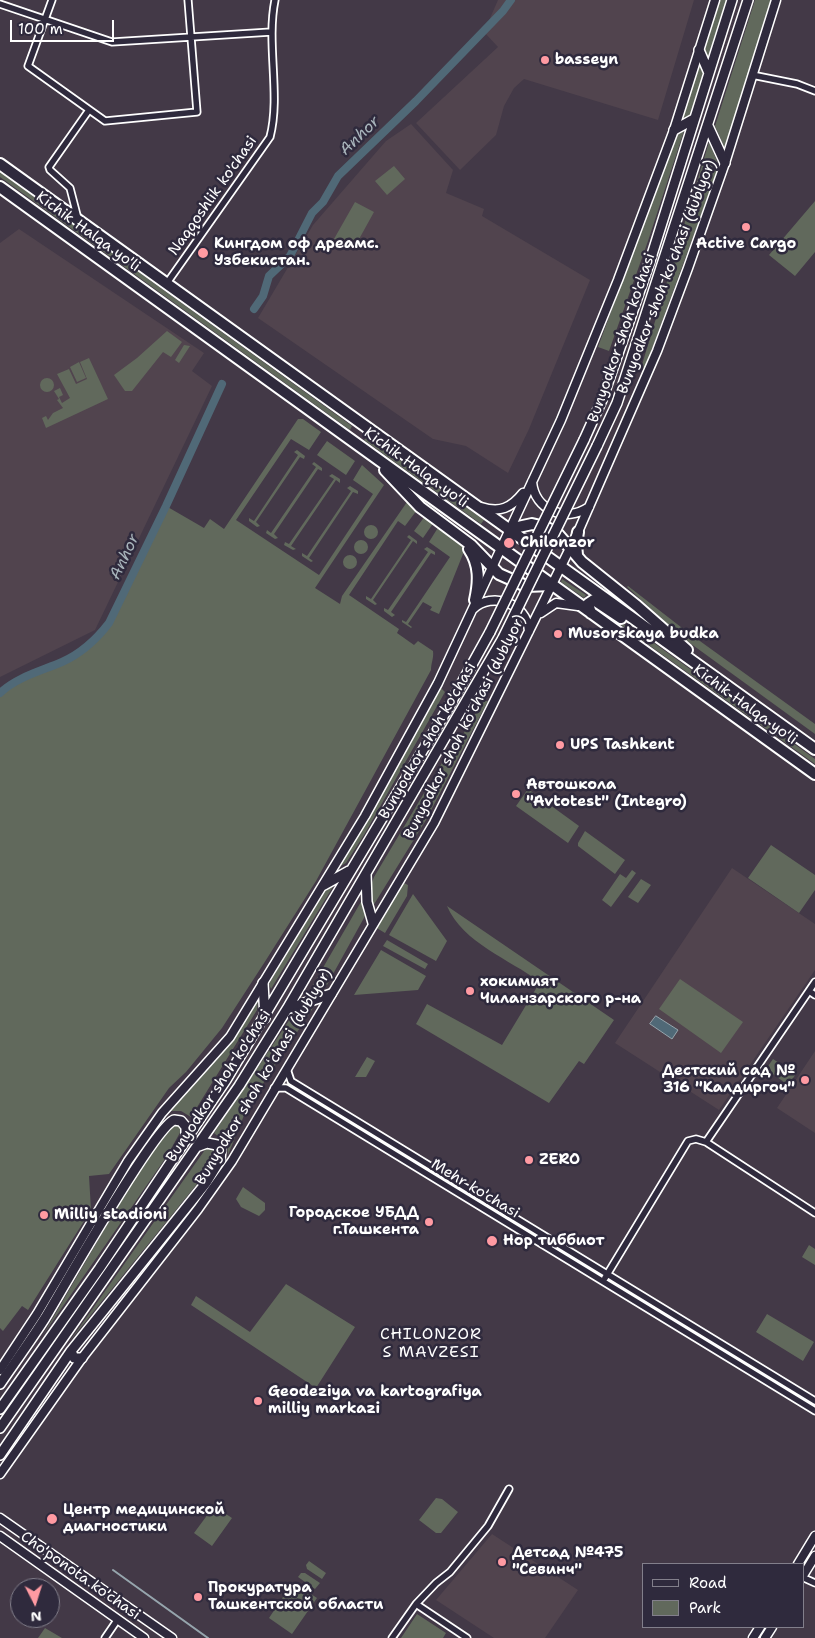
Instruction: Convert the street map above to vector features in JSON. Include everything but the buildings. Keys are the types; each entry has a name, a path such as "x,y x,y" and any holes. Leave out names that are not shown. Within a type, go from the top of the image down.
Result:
{"highway":[{"name":"Kichik Halqa yo'li","path":"0,164 815,749"},
{"name":"Kichik Halqa yo'li","path":"0,187 815,774"},
{"path":"345,436 358,434 357,420"},
{"path":"367,451 420,507 471,545 491,568 507,580 534,587 552,585"},
{"path":"509,529 526,524 545,527 557,533 577,556 734,691"},
{"path":"577,556 578,532"},
{"path":"460,536 477,564 476,600"},
{"path":"591,613 588,604 594,600 631,625 655,634"}],"main road":[{"name":"Bunyodkor shoh ko'chasi","path":"0,1409 99,1269 264,1019 349,871 448,708 490,632 602,400 647,270 732,0"},
{"name":"Bunyodkor shoh ko'chasi","path":"0,1428 197,1147 287,1009 504,638 617,403 748,0"},
{"path":"699,50 709,73"},
{"path":"674,130 694,119"},
{"path":"708,126 725,163"},
{"path":"324,885 349,871"},
{"path":"366,874 368,902 373,923"},
{"path":"263,983 264,1019"},
{"path":"287,1009 331,994"},
{"path":"0,1384 44,1319 138,1164 165,1125 174,1120 183,1122 187,1130 185,1140"},
{"path":"0,1455 71,1351 190,1204 219,1162 221,1152 217,1145 207,1143 197,1147"},
{"path":"71,1351 74,1358 82,1358"}],"street":[{"path":"52,0 28,66 105,121 197,112 188,0"},
{"name":"Naqqoshlik ko'chasi","path":"167,283 270,137 273,111 271,32 274,0"},
{"path":"0,1370 38,1314 128,1161 162,1113 230,1036 365,816 438,683 470,611 561,420 615,290 674,130 715,0"},
{"name":"Bunyodkor shoh koʻchasi (dublyor)","path":"0,1474 82,1358 215,1185 434,822 562,567 657,351 725,163 776,0"},
{"path":"0,4 112,42 271,32"},
{"path":"752,75 797,84 815,91"},
{"path":"78,220 69,186 49,167 89,110"},
{"path":"476,505 493,510 508,507 516,502 532,482"},
{"path":"532,482 538,499 552,512 570,515 589,507"},
{"path":"470,611 487,601 506,602 522,613 531,628"},
{"path":"531,628 544,610 556,603 572,604 591,613"},
{"path":"706,1142 815,982"},
{"path":"809,991 815,995"},
{"path":"274,1088 286,1088 291,1082 287,1066"},
{"name":"Mehr ko'chasi","path":"291,1082 815,1401"},
{"name":"Mehr ko'chasi","path":"286,1088 815,1412"},
{"path":"603,1282 688,1141 696,1139 706,1142 815,1213"},
{"path":"478,1205 482,1198"},
{"path":"489,1212 493,1205"},
{"path":"596,1278 601,1271"},
{"path":"669,1322 674,1315"},
{"path":"392,1638 416,1604 436,1583 450,1572 488,1526 509,1489"},
{"name":"Cho'ponota ko'chasi","path":"0,1518 172,1638"},
{"name":"Cho'ponota ko'chasi","path":"0,1536 144,1638"},
{"path":"799,1563 815,1536"},
{"path":"805,1574 815,1556"},
{"path":"102,1608 108,1610 113,1606 111,1595"},
{"path":"416,1604 467,1638"},
{"path":"105,1638 118,1619"}],"shaded area":[{"path":"498,0 694,0 658,120 524,79 514,88 504,106 496,135 460,170 416,123 498,47 484,32"},
{"path":"411,124 453,170 446,193 484,209 482,216 590,280 529,429 508,473 466,446 433,439 258,318 313,225 386,141"},
{"path":"19,229 204,353 192,371 212,386 95,630 0,677 0,243"},
{"path":"732,868 815,924 815,970 719,1110 615,1043"},
{"name":"Дестский сад № 316 \"Калдиргоч\"","path":"815,1051 815,1133 777,1108"},
{"name":"Детсад №475 \"Севинч\"","path":"492,1534 578,1590 545,1638 494,1638 436,1600"}],"green space":[{"path":"719,0 727,0 707,61 704,51"},
{"path":"755,0 771,0 726,151 715,126"},
{"path":"699,64 703,74 690,115 681,119"},
{"path":"684,131 609,351 598,347 676,136"},
{"path":"709,142 719,166 645,368 641,368"},
{"path":"394,166 405,179 387,195 375,181"},
{"path":"0,172 352,426 350,430 0,177"},
{"path":"815,201 815,252 795,276 769,255"},
{"path":"355,202 374,212 353,250 334,239"},
{"path":"167,331 182,342 171,357 163,352 132,391 125,391 114,375 137,358"},
{"path":"184,345 190,346 179,363 175,360"},
{"path":"89,358 108,399 46,428 42,418 46,416 48,420 53,413 63,408 57,400 59,399 54,391 60,388 63,395 59,397 62,403 70,398 57,374 69,369 76,384 87,379 80,362"},
{"path":"79,362 86,378 77,382 70,367"},
{"path":"47,378 52,380 54,385 52,390 47,392 42,390 40,385 42,380"},
{"path":"298,419 303,419 321,432 309,450 291,439 236,520 319,575 373,494 353,480 362,465 384,485 315,588 340,604 342,596 407,502 417,510 405,526 398,521 349,595 399,629 397,633 414,645 418,641 433,651 431,670 316,881 222,1028 186,1072 169,1088 109,1174 89,1176 91,1210 28,1310 22,1306 3,1331 0,1328 0,693 18,681 78,653 92,641 106,625 129,586 166,506 204,528 210,519 224,529"},
{"path":"367,437 484,520 481,524 364,440"},
{"path":"327,441 355,461 346,475 317,455"},
{"path":"297,450 305,456 304,459 300,457 256,522 260,526 257,527 249,521 249,518 254,521 298,455 294,452"},
{"path":"314,462 322,468 322,471 318,469 274,534 278,538 275,539 266,533 267,530 271,533 316,467 312,464"},
{"path":"332,474 340,479 340,483 336,480 291,546 296,549 293,550 284,545 285,542 289,544 334,479 329,476"},
{"path":"350,486 358,491 358,494 353,492 309,558 313,561 311,562 302,556 302,553 307,556 351,491 347,488"},
{"path":"425,516 434,522 423,538 414,531"},
{"path":"371,525 376,527 378,532 376,537 371,539 366,537 364,532 366,527"},
{"path":"439,526 465,549 439,614 430,610 432,607 423,602 408,624 411,628 402,620 406,622 450,557 429,542"},
{"path":"409,535 417,541 417,544 413,541 373,600 377,604 375,605 366,599 366,596 371,599 411,540 407,537"},
{"path":"361,540 366,542 368,547 366,552 361,554 356,552 354,547 356,542"},
{"path":"427,547 435,552 435,555 431,553 391,612 395,615 392,617 384,611 384,608 388,610 428,552 424,549"},
{"path":"350,555 355,557 357,562 355,567 350,569 345,567 343,562 345,557"},
{"path":"562,579 586,595 584,598 561,582"},
{"path":"628,586 686,631 815,724 815,734 683,638"},
{"path":"593,605 647,638 815,759 815,764"},
{"path":"438,685 445,692 364,835 346,863 337,868"},
{"path":"482,701 488,701 426,820 373,906 371,885 374,877 458,736 461,738"},
{"path":"528,789 579,826 568,843 516,806"},
{"path":"585,831 625,860 615,874 578,846"},
{"path":"771,845 815,875 815,890 799,913 748,878"},
{"path":"632,870 636,873 611,907 602,900 620,874 626,878"},
{"path":"641,879 651,885 638,903 628,897"},
{"path":"402,882 408,885 407,896 385,933 375,927"},
{"path":"334,885 271,989 269,984 324,889"},
{"path":"413,894 447,941 436,961 389,935"},
{"path":"362,900 365,916 327,985 309,992"},
{"path":"447,906 614,1020 584,1064 579,1061 549,1103 416,1024 427,1004 502,1045 540,982 475,940 454,919"},
{"path":"387,940 428,964 425,969 383,946"},
{"path":"381,950 426,976 418,990 354,995"},
{"path":"680,979 743,1022 721,1053 659,1009"},
{"path":"258,1000 257,1010 191,1117 181,1111 170,1111 222,1054"},
{"path":"317,1002 247,1108 228,1155 227,1144 214,1133 296,1010"},
{"path":"367,1057 375,1061 366,1077 355,1077"},
{"path":"773,1059 796,1074 788,1085 766,1069"},
{"path":"172,1123 181,1124 182,1129 167,1156 43,1335 130,1185"},
{"path":"207,1147 216,1149 217,1153 201,1179 69,1342"},
{"path":"243,1187 265,1203 265,1210 259,1216 241,1207 236,1199"},
{"path":"809,1245 815,1249 815,1265 802,1257"},
{"path":"286,1284 355,1327 316,1388 191,1305 196,1296 250,1332"},
{"path":"767,1314 814,1342 803,1361 756,1332"},
{"path":"436,1498 442,1499 458,1512 441,1533 436,1533 419,1520"},
{"path":"214,1506 232,1518 212,1546 194,1533"},
{"path":"309,1561 326,1573 322,1579 307,1569 306,1565"},
{"path":"301,1573 305,1573 320,1583 315,1589 298,1577"},
{"path":"293,1582 317,1598 292,1634 269,1618"},
{"path":"417,1614 446,1633 443,1638 401,1638"},
{"path":"45,1628 62,1638 38,1638"}],"water":[{"path":"656,1016 678,1030 672,1039 650,1024"}],"waterway":[{"name":"Anhor","path":"254,309 263,296 269,276 290,256 312,213 323,202 338,176 416,101 503,11 511,0"},
{"name":"Anhor","path":"0,693 14,683 76,654 94,640 109,623 166,506 222,384"},
{"path":"113,1570 208,1638"}],"place":[{"name":"basseyn","path":"545,60"},
{"name":"Active Cargo","path":"746,227"},
{"name":"Кингдом оф дреамс. Узбекистан.","path":"203,253"},
{"name":"Chilonzor","path":"509,543"},
{"name":"Musorskaya budka","path":"558,634"},
{"name":"UPS Tashkent","path":"560,745"},
{"name":"Автошкола \"Avtotest\" (Integro)","path":"516,794"},
{"name":"хокимият Чиланзарского р-на","path":"470,991"},
{"name":"Дестский сад № 316 \"Калдиргоч\"","path":"805,1080"},
{"name":"ZERO","path":"529,1160"},
{"name":"Milliy stadioni","path":"44,1215"},
{"name":"Городское УБДД г.Ташкента","path":"429,1222"},
{"name":"Нор тиббиот","path":"492,1241"},
{"name":"Geodeziya va kartografiya milliy markazi","path":"258,1401"},
{"name":"Центр медицинской диагностики","path":"52,1519"},
{"name":"Детсад №475 \"Севинч\"","path":"502,1562"},
{"name":"Прокуратура Ташкентской области","path":"198,1597"}],"district":[{"name":"CHILONZOR S MAVZESI","path":"431,1344"}]}
